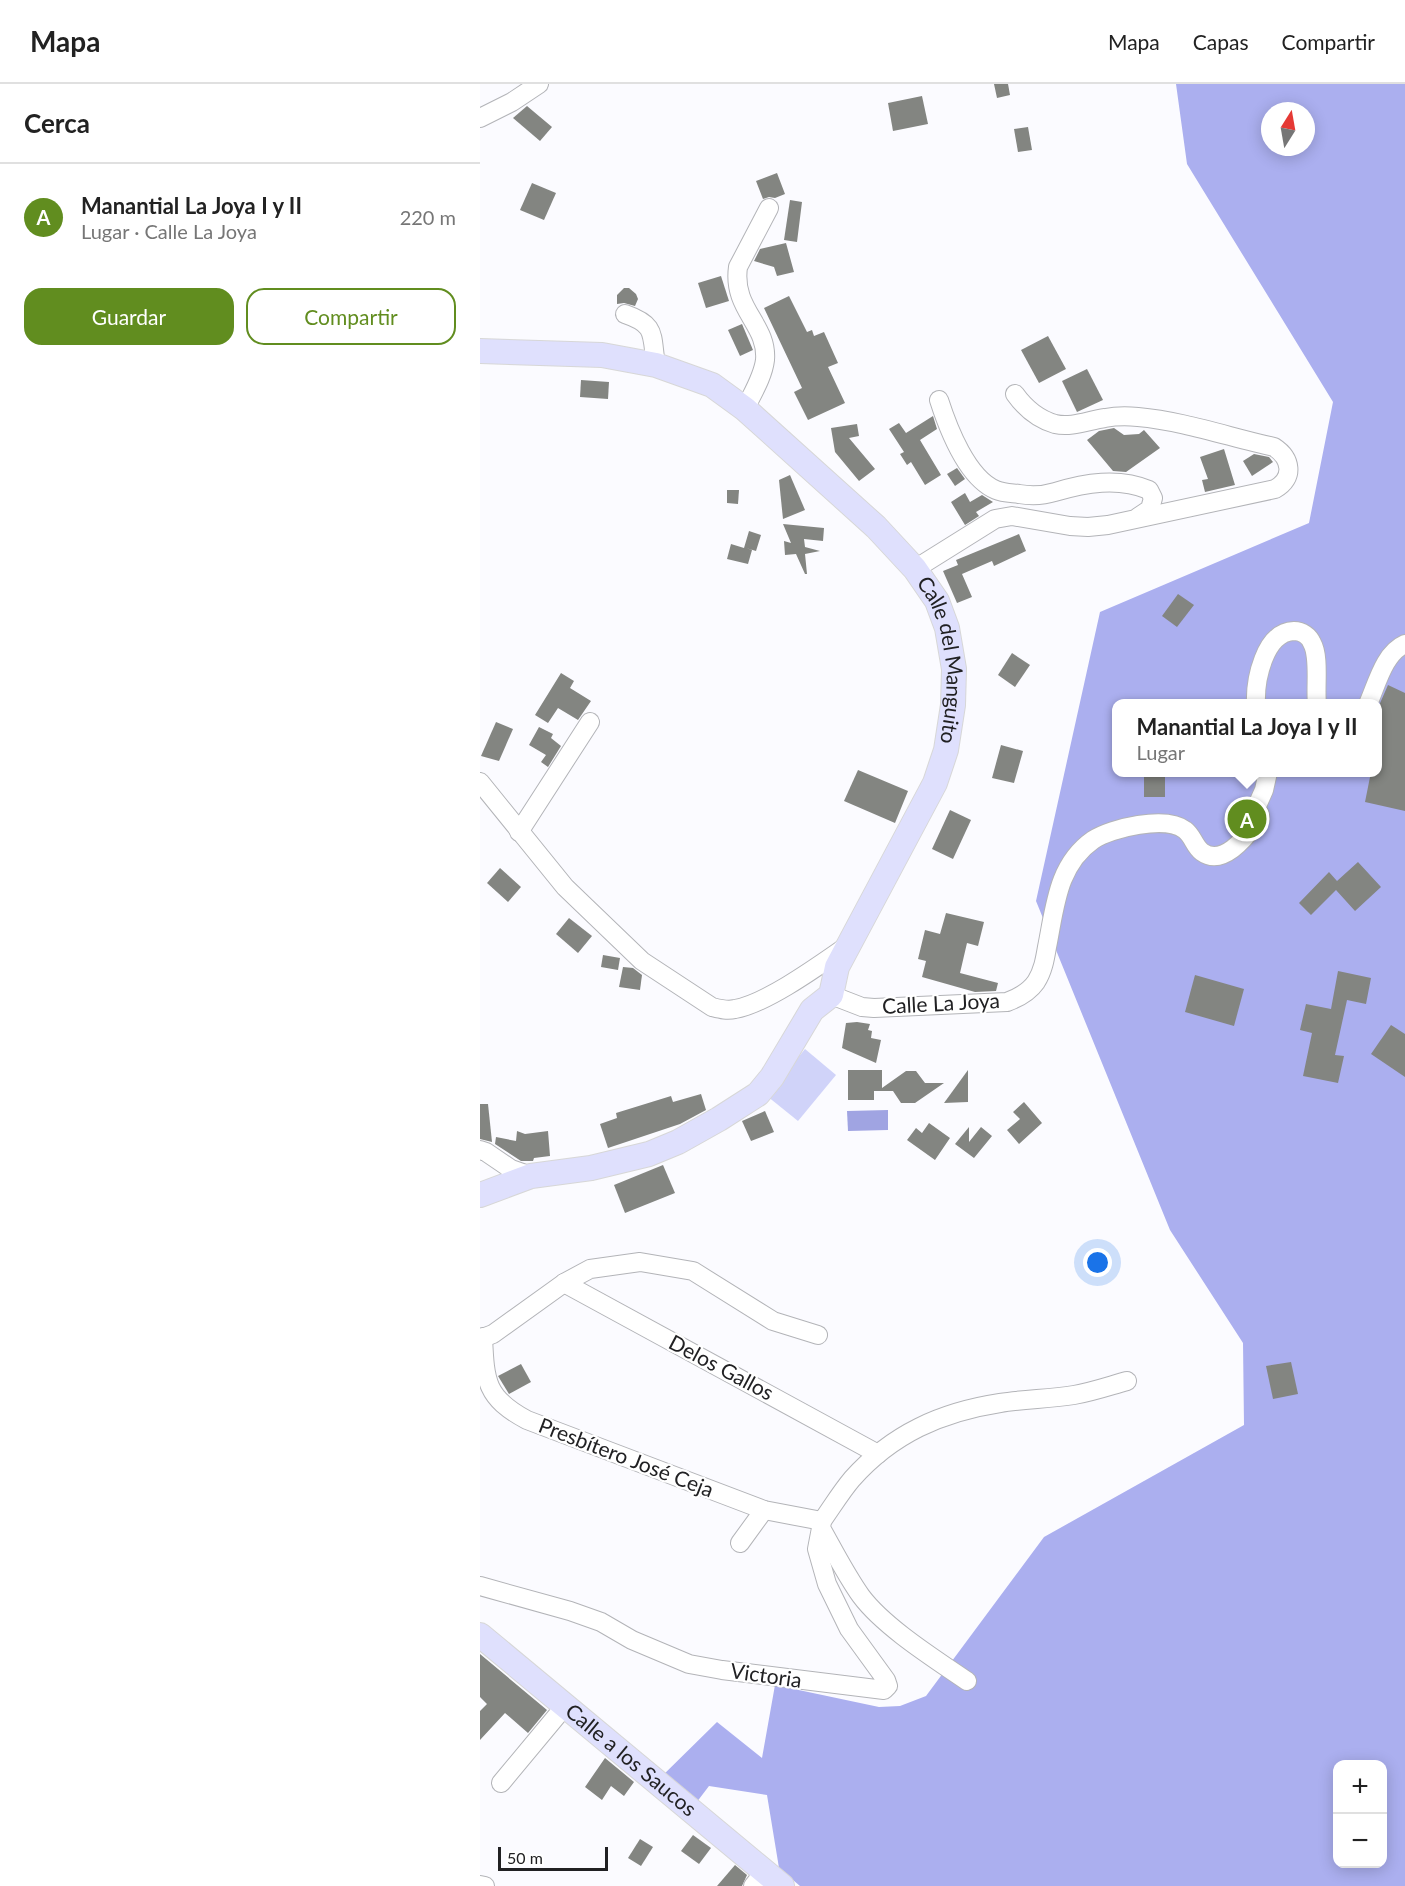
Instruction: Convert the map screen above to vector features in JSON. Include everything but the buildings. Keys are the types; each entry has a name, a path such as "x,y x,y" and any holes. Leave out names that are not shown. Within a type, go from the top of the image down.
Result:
{"main road":[{"name":"Calle del Manguito","path":"480,351 602,355 656,365 712,385 745,409 876,527 915,569 937,601 948,628 954,669 953,705 946,750 935,783 837,968 831,995"},
{"path":"480,1196 531,1176 591,1168 649,1154 678,1142 719,1119 758,1094 772,1077 812,1010 831,995"},
{"name":"Calle a los Saucos","path":"480,1635 767,1881"}],"street":[{"path":"480,118 512,102 539,84"},
{"path":"745,409 761,376 765,350 761,335 741,300 737,276 738,267 769,208"},
{"path":"625,314 644,321 651,328 656,365"},
{"path":"1015,394 1037,416 1058,424 1072,425 1106,418 1149,419 1274,447 1284,455 1289,465 1287,477 1275,489 1137,517"},
{"path":"915,569 995,519 1020,517 1054,524 1088,527 1108,525 1142,516 1150,509 1153,498 1149,490 1133,485 1096,483 1034,496 1007,493 988,486 957,447 939,400"},
{"path":"1256,699 1256,681 1263,660 1281,635 1292,631 1303,633 1314,645 1317,699"},
{"path":"1370,699 1385,664 1397,648 1405,644"},
{"path":"519,832 590,722"},
{"name":"Calle La Joya","path":"831,995 848,1003 874,1008 1006,1002 1016,999 1032,987 1041,974 1059,886 1069,865 1084,847 1104,833 1118,829 1149,824 1173,825 1186,831 1203,853 1221,855 1243,840 1260,819 1256,808 1267,777"},
{"path":"480,782 565,887 642,962 712,1007 724,1010 736,1009 760,1000 818,966 851,943"},
{"path":"480,1150 511,1169 531,1176"},
{"path":"482,1338 493,1334 564,1283 590,1269 640,1262 693,1271 773,1321 818,1335"},
{"name":"Delos Gallos","path":"564,1283 878,1454"},
{"name":"Presbítero José Ceja","path":"482,1338 484,1363 492,1393 507,1409 543,1427 764,1510 821,1524"},
{"path":"967,1681 920,1649 877,1613 862,1597 821,1524 850,1481 878,1454 928,1422 958,1411 1001,1403 1083,1394 1127,1381"},
{"path":"740,1544 764,1510"},
{"name":"Victoria","path":"480,1586 601,1622 632,1640 689,1664 734,1672 884,1690 888,1686 886,1680 849,1629 827,1584 818,1549 821,1524"},
{"path":"501,1783 565,1706"},
{"path":"480,1885 485,1886"}],"shaded area":[{"path":"1176,84 1405,84 1405,1886 800,1886 779,1868 767,1795 709,1786 690,1811 656,1782 717,1722 762,1758 775,1685 879,1707 900,1706 926,1696 1044,1537 1244,1425 1243,1343 1170,1230 1036,901 1100,612 1309,523 1333,402 1187,164"},
{"path":"805,1049 836,1075 798,1121 767,1096"},
{"path":"888,1110 888,1130 848,1131 847,1111"}],"place":[{"name":"Manantial La Joya I y II","path":"1247,819"}]}
